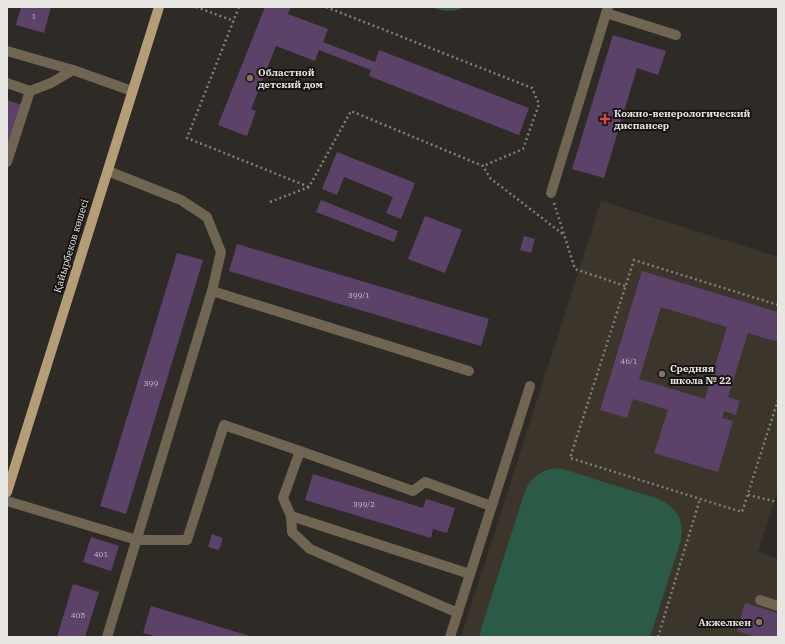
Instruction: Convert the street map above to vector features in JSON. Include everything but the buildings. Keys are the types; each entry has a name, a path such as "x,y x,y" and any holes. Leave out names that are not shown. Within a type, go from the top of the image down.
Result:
{"main road":[{"name":"Қайырбеков көшесі","path":"7,492 10,472 108,171 159,7"}],"lane":[{"path":"551,193 607,10 676,35"},
{"path":"7,51 73,70 132,91"},
{"path":"7,83 30,91 51,83 73,70"},
{"path":"7,162 30,91"},
{"path":"107,637 212,291 221,252 207,217 181,200 108,171"},
{"path":"212,291 469,371"},
{"path":"450,637 530,386"},
{"path":"7,501 137,540 187,540 224,425 413,491 425,482 491,506"},
{"path":"300,451 283,498 291,516 292,532 310,549 458,613"},
{"path":"291,516 470,574"},
{"path":"760,600 778,606"}],"path":[{"path":"196,7 234,21"},
{"path":"239,7 187,138 309,187"},
{"path":"326,7 532,88 539,104 523,150 483,166"},
{"path":"270,202 309,187 351,111 483,166 490,178 564,235"},
{"path":"551,193 574,269 625,286"},
{"path":"778,305 634,260 570,458 742,512 778,400"},
{"path":"748,495 778,502"},
{"path":"658,637 700,499"}],"shaded area":[{"name":"Средняя школа № 22","path":"601,201 778,257 778,490 758,552 778,559 778,637 461,637"}],"green space":[{"path":"431,7 464,7 448,11"},
{"path":"556,468 659,499 671,507 678,516 682,527 681,540 650,637 480,637 481,629 525,491 537,475"}],"place":[{"name":"Областной детский дом","path":"250,78"},
{"name":"Кожно-венерологический диспансер","path":"605,119"},
{"name":"Средняя школа № 22","path":"662,374"},
{"name":"Акжелкен","path":"759,622"}]}
